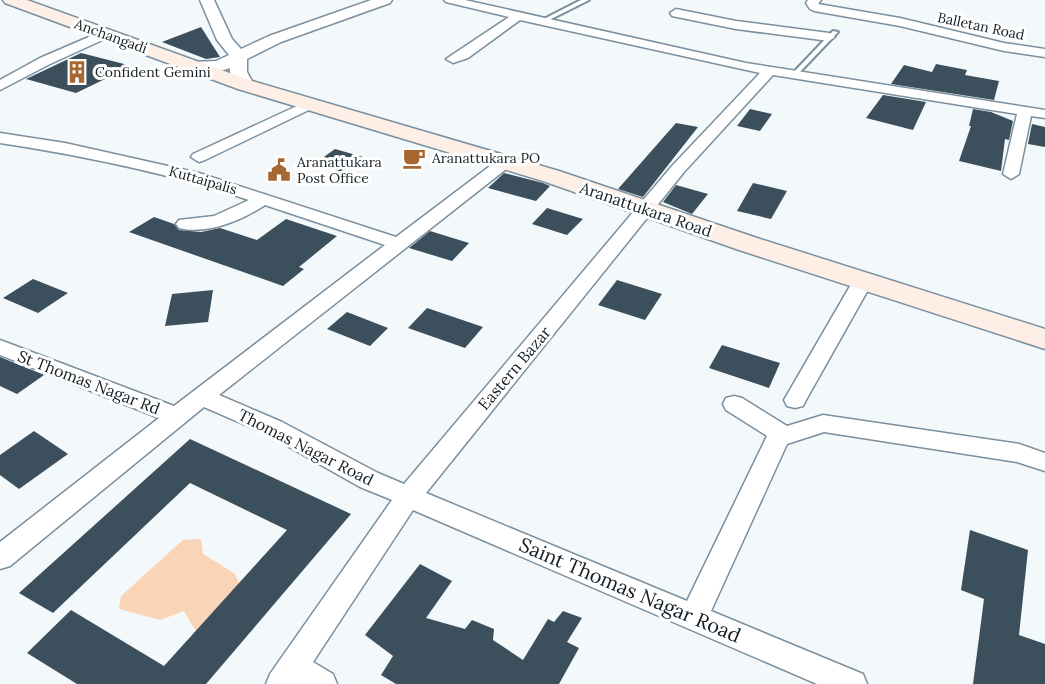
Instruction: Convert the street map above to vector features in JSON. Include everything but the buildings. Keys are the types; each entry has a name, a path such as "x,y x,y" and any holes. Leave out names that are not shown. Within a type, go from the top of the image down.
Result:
{"main road":[{"name":"Anchangadi","path":"11,0 245,85"},
{"name":"Aranattukara Road","path":"245,85 646,208 1045,339"}],"street":[{"path":"207,0 225,40 239,57 238,72 245,85"},
{"path":"197,66 219,66 275,39 385,0"},
{"path":"450,0 545,20 671,52 770,71 1045,114"},
{"name":"Balletan Road","path":"815,0 812,3 814,7 900,22 1004,47 1045,53"},
{"path":"676,13 725,23 832,34"},
{"path":"453,59 463,55 519,15"},
{"path":"0,86 45,61 105,34"},
{"name":"Eastern Bazar","path":"287,675 409,496 646,208 770,71"},
{"path":"199,157 310,104"},
{"path":"1011,174 1025,110"},
{"name":"Kuttaipalis","path":"0,138 65,148 193,176 399,244"},
{"path":"0,558 177,416 504,163"},
{"path":"185,224 197,225 240,214 264,198"},
{"path":"795,400 863,281"},
{"name":"St Thomas Nagar Rd","path":"0,347 177,416"},
{"name":"Thomas Nagar Road","path":"203,397 284,433 369,480 409,496"},
{"path":"694,617 780,433 734,404"},
{"path":"778,438 823,423 1019,453 1045,462"},
{"name":"Saint Thomas Nagar Road","path":"409,496 852,684"},
{"path":"287,675 322,684"}],"lane":[{"path":"545,20 586,0"},
{"path":"795,74 832,34"}],"shaded area":[{"path":"201,539 203,554 234,573 254,610 208,653 184,611 160,620 119,609 121,596 183,540"}],"place":[{"name":"Confident Gemini","path":"77,72"},
{"name":"Aranattukara PO","path":"414,158"},
{"name":"Aranattukara Post Office","path":"279,170"}]}
